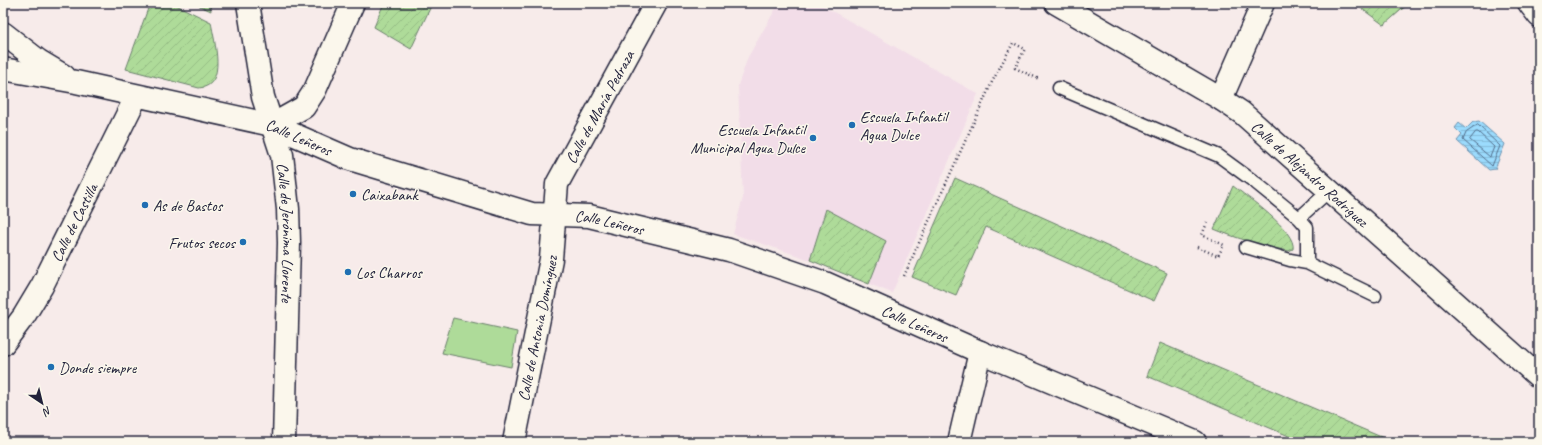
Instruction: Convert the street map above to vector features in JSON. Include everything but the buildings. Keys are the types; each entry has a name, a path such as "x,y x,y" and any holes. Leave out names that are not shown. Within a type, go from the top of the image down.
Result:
{"street":[{"name":"Calle de Jerónima Llorente","path":"248,3 259,76 272,125 282,155 288,209 289,251 284,442"},
{"path":"272,125 304,107 315,90 353,3"},
{"name":"Calle de María Pedraza","path":"554,214 557,184 656,3"},
{"name":"Calle de Alejandro Rodríguez","path":"1056,3 1221,98 1261,129 1539,377"},
{"path":"1221,98 1263,3"},
{"path":"1529,3 1539,16"},
{"path":"3,33 39,61 76,82"},
{"name":"Calle Leñeros","path":"3,69 76,82 136,97 272,125 350,159 532,214 589,216 729,250 825,283 980,352 1195,442"},
{"name":"Calle de Castilla","path":"3,344 24,316 42,286 136,97"},
{"name":"Calle de Antonia Domínguez","path":"514,442 550,259 554,214"},
{"path":"959,442 980,352"}],"lane":[{"path":"1059,88 1219,156 1256,183 1307,227 1307,263"},
{"path":"1298,218 1329,191"},
{"path":"1246,247 1290,260 1307,263 1375,296"}],"path":[{"path":"904,276 992,82 1013,43 1025,49 1015,68 1059,88"},
{"path":"1197,247 1218,256 1224,245 1202,235 1207,223"},
{"path":"1531,442 1539,429"}],"shaded area":[{"name":"Escuela Infantil Agua Dulce","path":"779,3 818,3 978,94 892,293 802,257 733,234 743,198 738,85 748,57"}],"green space":[{"path":"150,3 172,3 211,22 217,61 214,80 208,85 199,88 126,69"},
{"path":"193,3 210,3 211,11"},
{"path":"384,3 424,3 431,6 411,49 374,27"},
{"path":"1354,3 1409,3 1384,25"},
{"path":"955,178 1167,273 1154,301 986,227 956,295 912,277"},
{"path":"1233,186 1269,214 1279,224 1287,233 1292,242 1293,249 1289,251 1260,244 1214,229"},
{"path":"826,209 886,241 869,284 810,260"},
{"path":"453,318 517,332 511,367 442,353"},
{"path":"1160,343 1393,442 1303,442 1147,376"}],"water":[{"path":"1479,121 1505,144 1495,169 1489,170 1457,141 1462,135 1455,128 1459,123 1466,129 1473,122"}],"place":[{"name":"Escuela Infantil Agua Dulce","path":"852,125"},
{"name":"Escuela Infantil Municipal Agua Dulce","path":"813,138"},
{"name":"Caixabank","path":"353,194"},
{"name":"As de Bastos","path":"145,205"},
{"name":"Frutos secos","path":"243,242"},
{"name":"Los Charros","path":"348,272"},
{"name":"Donde siempre","path":"51,367"}]}
